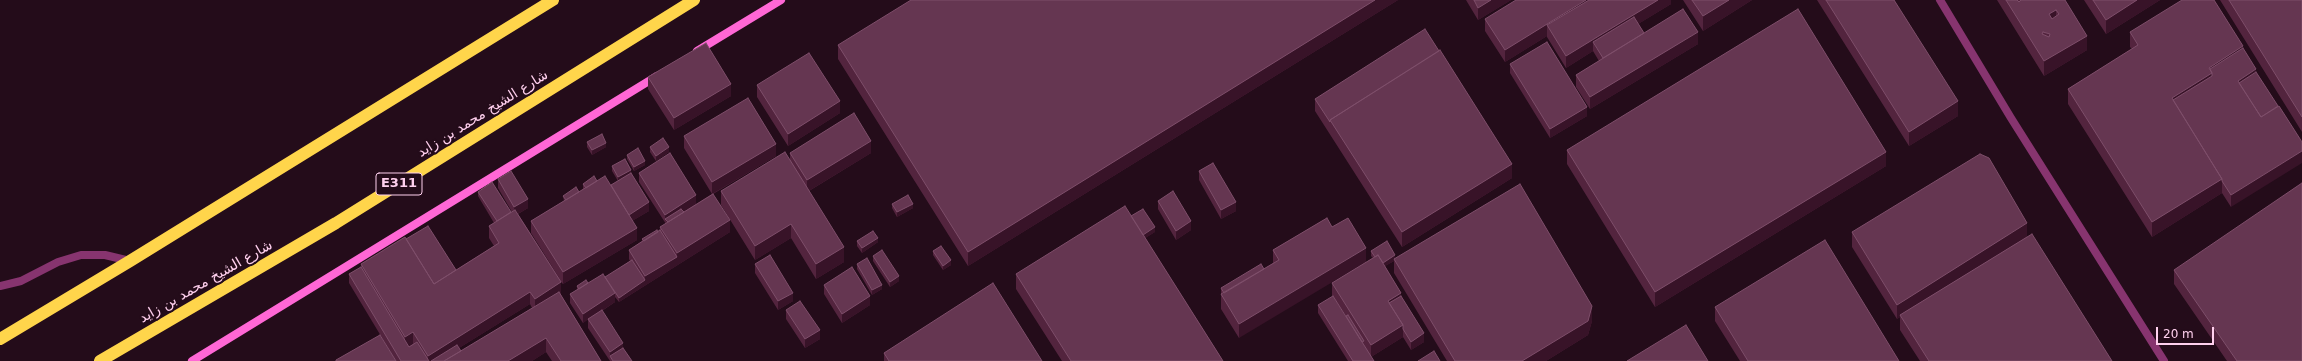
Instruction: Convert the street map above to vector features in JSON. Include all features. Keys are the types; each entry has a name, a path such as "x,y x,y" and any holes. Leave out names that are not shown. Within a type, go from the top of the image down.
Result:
{"highway":[{"path":"0,339 130,261 553,0"},
{"name":"شارع الشيخ محمد بن زايد","path":"100,361 336,223 694,0"}],"street":[{"path":"692,54 780,0"},
{"path":"1940,0 2011,118 2164,361"},
{"path":"192,361 665,71"},
{"path":"0,286 21,281 58,262 81,255 105,255 130,261"}],"building":[{"path":"911,0 1375,0 968,252 838,45"},
{"path":"1474,0 1491,0 1478,8"},
{"path":"1516,0 1586,0 1505,50 1485,19"},
{"path":"1589,0 1658,0 1566,56 1547,25"},
{"path":"1692,0 1729,0 1703,16"},
{"path":"1826,0 1894,0 1958,101 1909,132"},
{"path":"2006,0 2017,0 2019,2 2021,0 2065,0 2087,36 2044,61","holes":["2056,10 2059,14 2052,19 2049,14","2043,32 2050,34 2049,37 2042,34"]},
{"path":"2093,0 2137,0 2106,20"},
{"path":"2182,0 2214,0 2243,46 2209,68 2212,73 2172,98 2222,179 2152,222 2068,89 2138,45 2130,32"},
{"path":"2229,0 2302,0 2302,117"},
{"path":"1683,9 1698,32 1590,97 1576,75"},
{"path":"1798,9 1886,152 1655,292 1567,150"},
{"path":"1634,17 1644,33 1603,58 1593,42"},
{"path":"1425,29 1439,51 1330,120 1330,122 1315,99"},
{"path":"1547,42 1587,107 1550,129 1510,64"},
{"path":"706,43 731,84 674,118 648,77"},
{"path":"2243,48 2256,69 2238,81 2261,117 2279,106 2302,142 2302,151 2231,195 2173,100 2212,76 2210,69"},
{"path":"1440,50 1512,164 1402,232 1330,120"},
{"path":"809,53 840,101 788,134 757,85"},
{"path":"2256,72 2278,106 2261,117 2239,83"},
{"path":"748,98 776,144 712,182 684,136"},
{"path":"854,113 871,141 807,180 790,153"},
{"path":"602,134 606,143 592,150 587,142"},
{"path":"663,138 669,147 656,156 650,147"},
{"path":"638,148 645,161 634,167 627,155"},
{"path":"785,152 844,247 816,264 791,224 755,246 721,191"},
{"path":"670,153 696,195 665,215 639,173"},
{"path":"1980,154 1989,158 2027,223 1897,305 1852,232"},
{"path":"625,159 631,170 618,177 612,166"},
{"path":"1213,163 1236,202 1221,210 1199,171"},
{"path":"511,171 528,199 514,207 498,179"},
{"path":"631,173 649,202 629,215 611,185"},
{"path":"594,176 597,181 586,188 583,184"},
{"path":"605,176 637,228 563,272 531,221"},
{"path":"492,182 511,212 497,221 478,192"},
{"path":"2302,183 2302,361 2237,361 2174,270"},
{"path":"1520,184 1592,306 1588,321 1522,361 1455,361 1394,259"},
{"path":"576,187 579,192 566,200 563,196"},
{"path":"1173,191 1191,221 1176,231 1158,201"},
{"path":"713,194 730,220 677,253 660,227"},
{"path":"908,195 913,204 897,212 892,204"},
{"path":"1125,206 1223,361 1071,361 1016,274"},
{"path":"681,209 684,212 668,222 665,219"},
{"path":"1143,209 1155,227 1143,235 1131,216"},
{"path":"515,210 561,282 535,299 530,292 428,356 413,332 405,337 361,264 405,237 434,284 499,243 489,226"},
{"path":"1327,218 1332,227 1348,218 1366,248 1239,324 1221,294 1279,260 1273,250"},
{"path":"428,226 456,270 434,284 406,239"},
{"path":"657,230 658,232 644,241 642,239"},
{"path":"660,230 677,257 645,276 629,250"},
{"path":"873,231 878,238 862,248 857,241"},
{"path":"2032,234 2112,361 1929,361 1900,315"},
{"path":"1825,240 1899,361 1748,361 1715,307"},
{"path":"1387,241 1395,255 1383,263 1378,255 1375,257 1371,251"},
{"path":"941,246 951,260 943,266 933,251"},
{"path":"882,250 899,276 890,282 873,256"},
{"path":"770,255 793,293 778,301 755,264"},
{"path":"1378,255 1401,293 1388,301 1403,325 1371,345 1332,283"},
{"path":"867,258 882,285 872,290 857,264"},
{"path":"632,260 645,280 619,298 605,277"},
{"path":"1261,264 1264,269 1224,293 1221,288"},
{"path":"361,267 409,347 417,342 429,361 401,361 349,274"},
{"path":"852,267 870,296 842,314 824,285"},
{"path":"603,274 615,293 583,314 570,294"},
{"path":"586,280 588,283 579,289 577,286"},
{"path":"993,283 1042,361 889,361 884,353"},
{"path":"559,292 601,361 561,361 546,338 508,361 444,361"},
{"path":"1333,296 1374,361 1353,361 1318,305"},
{"path":"1401,296 1424,333 1411,342 1403,329 1403,325 1389,303"},
{"path":"800,301 820,330 805,339 786,310"},
{"path":"602,310 623,343 610,352 588,319"},
{"path":"1348,315 1364,341 1362,342 1346,316"},
{"path":"1686,325 1708,361 1627,361"},
{"path":"380,335 396,361 336,361 336,360"},
{"path":"457,345 461,351 444,361 431,361"},
{"path":"623,348 632,361 613,361 610,356"},
{"path":"1434,351 1440,361 1418,361"}]}
